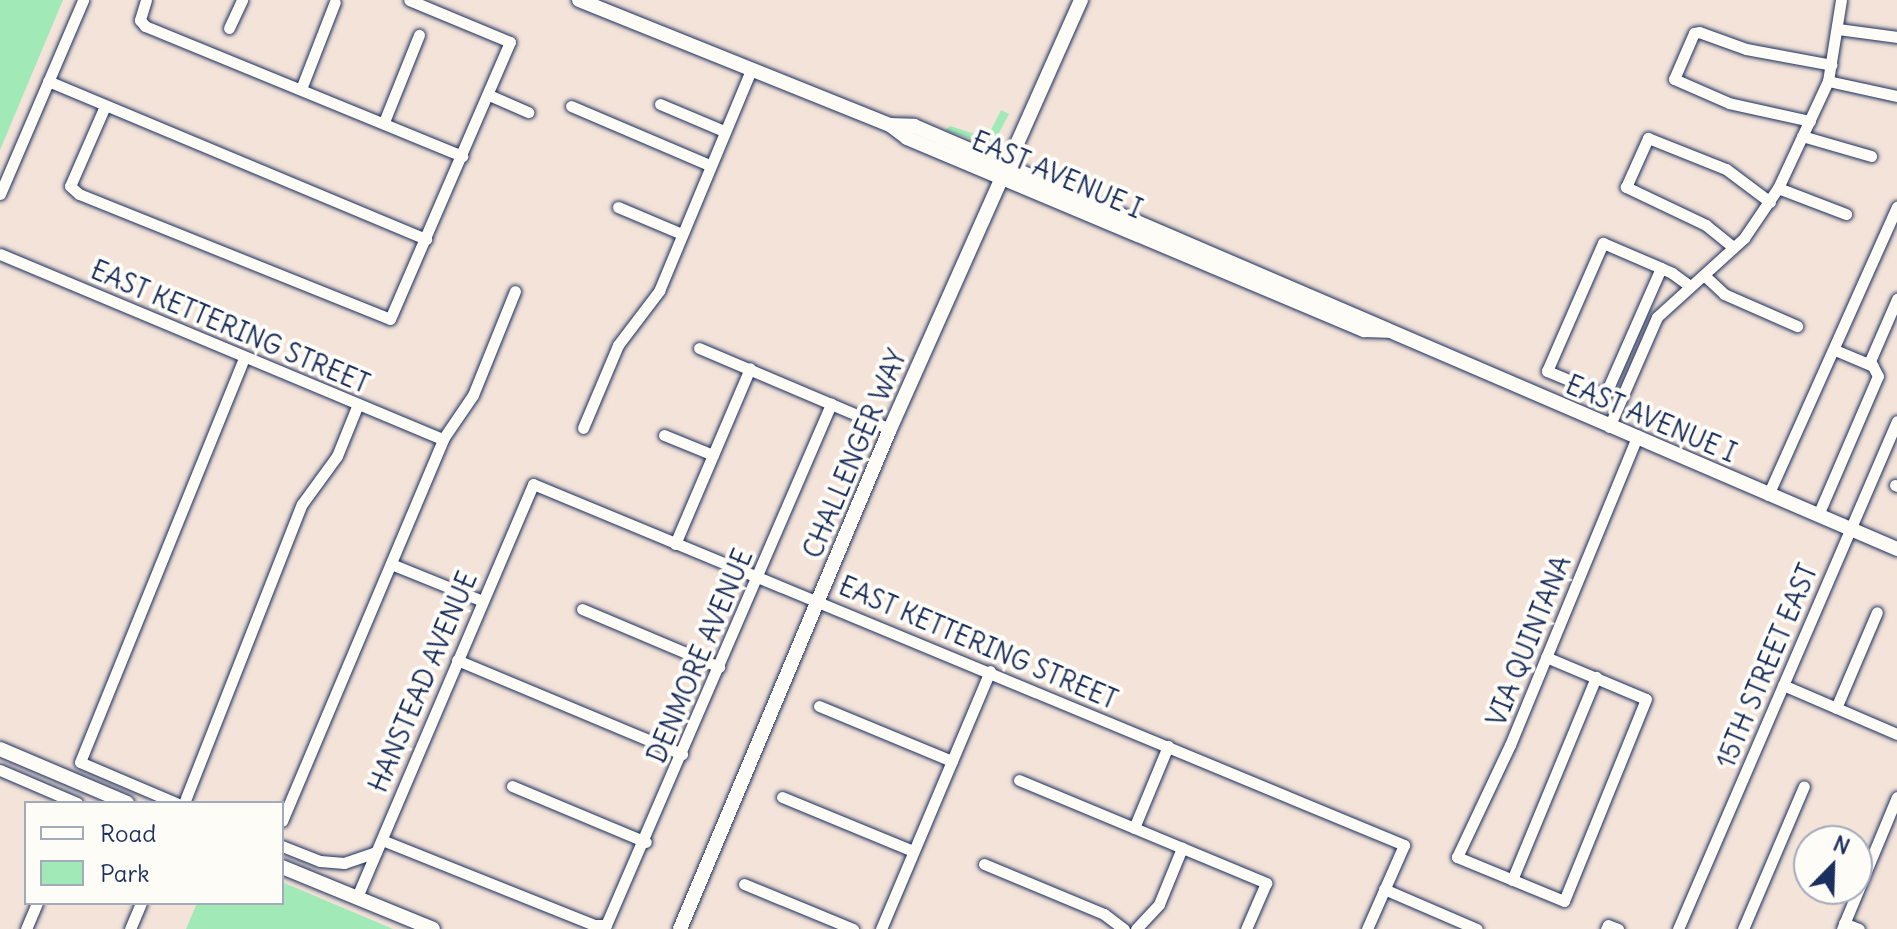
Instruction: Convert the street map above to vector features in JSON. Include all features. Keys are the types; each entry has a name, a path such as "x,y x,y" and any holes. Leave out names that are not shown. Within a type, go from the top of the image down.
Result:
{"main road":[{"name":"EAST AVENUE I","path":"579,0 890,125 914,126 1004,171 1236,269 1369,318 1387,331 1897,549"},
{"name":"CHALLENGER WAY","path":"680,929 890,429 1081,0"},
{"path":"0,749 122,801"},
{"path":"284,868 433,929"}],"street":[{"path":"0,194 83,0"},
{"path":"146,0 142,23 462,156"},
{"path":"229,28 242,0"},
{"path":"1609,427 1648,330 1733,247 1778,188 1828,81 1841,0"},
{"path":"105,106 70,186 79,194 390,319 510,42 414,1"},
{"path":"301,89 335,2"},
{"path":"1838,29 1897,37"},
{"path":"1810,121 1729,103 1674,79 1694,33 1699,32 1746,49 1832,65"},
{"path":"384,122 419,35"},
{"path":"583,428 618,345 659,291 751,70"},
{"path":"48,81 426,239"},
{"path":"1828,81 1897,96"},
{"path":"489,95 528,112"},
{"path":"660,104 724,131"},
{"path":"571,106 709,165"},
{"path":"1802,136 1871,156"},
{"path":"1733,247 1706,225 1626,187 1648,138 1657,138 1726,169 1770,202"},
{"path":"1778,188 1846,214"},
{"path":"618,207 682,234"},
{"path":"1768,495 1897,207"},
{"path":"1661,268 1605,395 1547,371 1603,243 1661,268 1690,286"},
{"name":"EAST KETTERING STREET","path":"0,254 443,439"},
{"path":"1705,276 1724,294 1797,326"},
{"path":"284,816 443,439 473,395 515,291"},
{"path":"1818,515 1878,376 1870,361 1897,299"},
{"path":"699,348 890,429"},
{"path":"1835,350 1873,366"},
{"path":"171,801 80,762 244,358"},
{"path":"675,544 750,368"},
{"path":"185,801 302,504 337,456 358,404"},
{"name":"DENMORE AVENUE","path":"382,840 595,925 606,925 646,842 831,404"},
{"name":"15TH STREET EAST","path":"1678,929 1897,421"},
{"path":"664,435 713,455"},
{"name":"VIA QUINTANA","path":"1512,880 1457,857 1546,657 1636,439"},
{"name":"EAST KETTERING STREET","path":"533,484 1404,845 1384,889"},
{"name":"HANSTEAD AVENUE","path":"357,897 480,600 533,484"},
{"path":"391,564 480,600"},
{"path":"582,609 719,667"},
{"path":"1836,708 1877,612"},
{"path":"1546,657 1596,677 1646,699 1564,901 1512,880 1596,677"},
{"path":"457,660 682,754"},
{"path":"881,929 990,671"},
{"path":"1783,685 1897,734"},
{"path":"819,706 952,761"},
{"path":"1134,828 1168,746"},
{"path":"0,770 72,801"},
{"path":"1019,780 1266,883 1246,929"},
{"path":"512,786 646,842"},
{"path":"1743,929 1804,786"},
{"path":"782,797 913,851"},
{"path":"1859,929 1843,926 1897,797"},
{"path":"284,847 320,861 344,863 376,852"},
{"path":"1136,929 1159,904 1182,848"},
{"path":"984,864 1104,914 1124,929"},
{"path":"744,884 853,929"},
{"path":"1367,929 1384,889 1477,929"},
{"path":"26,929 36,905"},
{"path":"130,929 140,905"}],"green space":[{"path":"0,0 63,0 0,150"},
{"path":"1001,110 1009,114 992,146 945,130 950,126 987,138"},
{"path":"284,883 393,929 186,929 196,905 284,905"}]}
